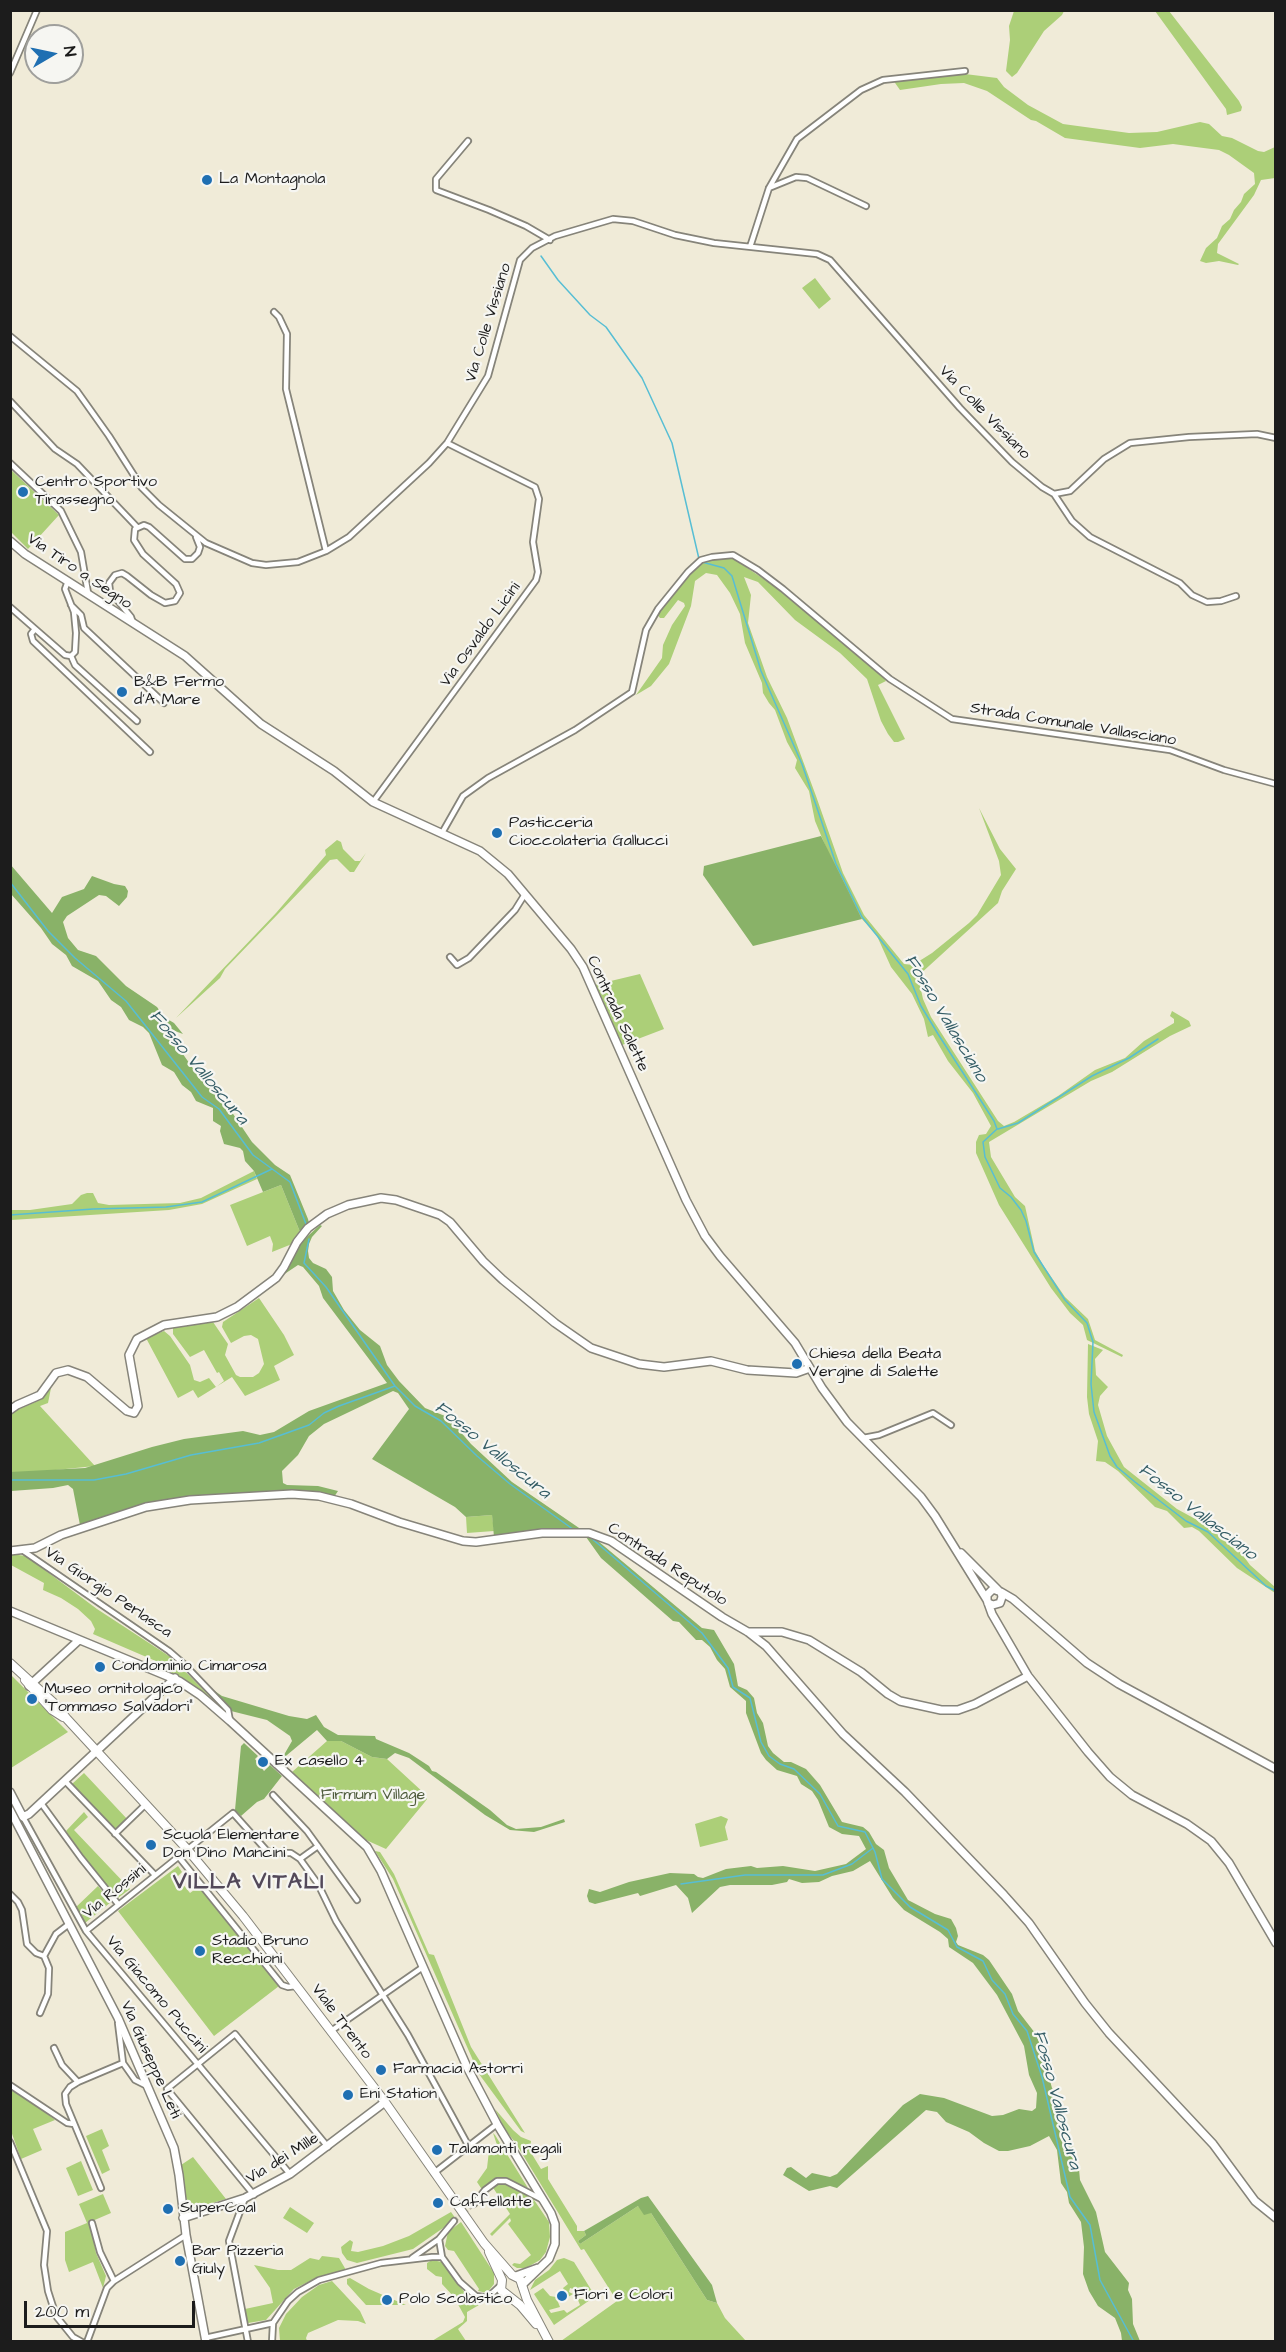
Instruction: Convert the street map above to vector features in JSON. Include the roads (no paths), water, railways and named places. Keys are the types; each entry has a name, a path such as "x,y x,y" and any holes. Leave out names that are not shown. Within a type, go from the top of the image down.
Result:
{"main road":[{"name":"Viale Trento","path":"10,1663 52,1710 67,1719 146,1804 243,1916 385,2102 484,2243 522,2286 549,2341"},
{"name":"Viale Trento","path":"484,2243 509,2296 549,2341"},
{"path":"501,2283 514,2275"},
{"path":"509,2296 519,2293 522,2286"}],"street":[{"path":"10,73 37,10"},
{"path":"750,247 769,188 796,138 861,90 884,80 965,71"},
{"path":"468,141 436,179 436,190 508,218 550,240"},
{"path":"769,188 796,177 807,178 866,206"},
{"name":"Via Colle Vissiano","path":"10,336 77,391 142,488 196,537 252,563 266,566 298,562 326,551 349,537 429,464 447,443 488,376 520,260 532,248 555,236 614,219 633,221 675,235 750,247 818,254 830,260 953,400 1012,462 1054,494"},
{"path":"274,312 279,316 287,334 286,389 326,551"},
{"path":"10,401 55,450 77,464 137,527"},
{"path":"1236,596 1208,602 1192,595 1180,583 1090,537 1072,521 1054,494 1070,491 1104,459 1130,443 1189,437 1257,434 1275,438"},
{"name":"Via Osvaldo Licini","path":"373,802 536,580 538,572 533,542 539,499 535,487 447,443"},
{"path":"10,463 61,511 81,552 88,593"},
{"path":"133,624 131,617 110,591 109,583 113,576 124,574 165,603 175,602 180,593 177,586 143,554 135,542 133,534 137,527 144,525 149,527 185,559 192,559 198,554 200,547 196,537"},
{"name":"Via Tiro a Segno","path":"10,541 25,554 133,624"},
{"name":"Strada Comunale Vallasciano","path":"442,833 463,796 488,778 575,730 632,692 651,619 700,561 733,555 758,570 880,671 952,719 1170,750 1224,770 1275,784"},
{"path":"68,581 65,589 71,605 76,633 75,652 71,656"},
{"path":"71,605 81,615 84,628 164,703"},
{"path":"10,607 63,655 71,656"},
{"name":"Contrada Salette","path":"133,624 185,656 261,724 334,771 373,802 480,851 525,894 571,949 583,967 696,1220 720,1256 788,1334 840,1413 921,1497 950,1540"},
{"path":"35,628 31,634 33,641 150,752"},
{"path":"71,656 75,665 137,721"},
{"path":"450,957 456,965 469,958 515,910 525,894"},
{"path":"10,1410 40,1395 56,1373 68,1370 87,1377 128,1411 134,1413 138,1406 129,1355 137,1339 164,1325 217,1317 237,1307 276,1278 297,1242 309,1228 327,1214 348,1205 381,1198 396,1200 440,1215 450,1222 483,1261 503,1280 555,1323 591,1348 639,1364 664,1367 711,1361 747,1370 796,1372 810,1368"},
{"path":"863,1438 879,1435 933,1413 951,1425"},
{"name":"Contrada Reputolo","path":"22,1550 35,1548 61,1535 146,1507 190,1500 311,1495 351,1504 399,1522 464,1541 476,1542 542,1533 600,1535 748,1632 782,1632 808,1640 861,1672 900,1701 941,1710 957,1710 975,1704 1028,1676"},
{"path":"950,1540 999,1591 1119,1684 1275,1769"},
{"path":"950,1540 1028,1676 1088,1752 1110,1777 1132,1795 1187,1824 1211,1842 1229,1863 1275,1944"},
{"name":"Via Giorgio Perlasca","path":"10,1551 22,1550 169,1651 228,1710 230,1721"},
{"path":"987,1601 990,1590 999,1591"},
{"path":"999,1591 1002,1599 999,1604 999,1623"},
{"path":"987,1601 993,1605 1010,1603 1022,1607"},
{"path":"10,1611 175,1678 200,1695 230,1721 367,1847 381,1871 467,2067 497,2124 551,2213 556,2233 553,2252 543,2266 522,2286"},
{"path":"748,1632 766,1646 843,1734 905,1792 1004,1895 1029,1923 1084,2003 1109,2033 1213,2144 1255,2200 1275,2218"},
{"path":"31,1684 80,1640"},
{"path":"10,1792 23,1817 41,1803 175,1678"},
{"path":"64,1781 155,1875"},
{"path":"273,1795 307,1831 357,1900"},
{"path":"41,1803 118,1904"},
{"path":"115,1834 146,1804"},
{"name":"Via Giuseppe Leti","path":"10,1810 118,2018 174,2148 183,2218 206,2340"},
{"name":"Via Rossini","path":"86,1931 233,1813 267,1851 291,1853 300,1859"},
{"name":"Via Giacomo Puccini","path":"23,1817 86,1931 290,2174"},
{"path":"318,1846 300,1859 408,2035 468,2145"},
{"path":"178,1856 282,1985 296,1986"},
{"path":"10,1894 22,1910 27,1944 36,1953 44,1956 49,1968 48,1994 40,2013"},
{"path":"44,1956 56,1934 69,1924"},
{"path":"331,2031 423,1967"},
{"path":"118,2018 123,2063 135,2080 147,2086"},
{"path":"254,2194 167,2089 235,2034 328,2147"},
{"path":"54,2048 62,2065 78,2082"},
{"path":"101,2188 66,2104 65,2094 78,2082 123,2063"},
{"path":"10,2085 67,2123 74,2124"},
{"name":"Via dei Mille","path":"183,2218 246,2198 290,2174 385,2102"},
{"path":"434,2173 497,2124"},
{"path":"10,2142 47,2231 44,2265 48,2291 56,2316 73,2337 82,2342"},
{"path":"474,2204 485,2190 497,2181 513,2184 544,2201"},
{"path":"246,2198 229,2241 248,2342"},
{"path":"410,2259 434,2244 454,2221"},
{"path":"92,2223 100,2252 114,2281"},
{"path":"87,2342 102,2298 114,2281 186,2235"},
{"path":"439,2239 442,2257 468,2291 476,2296 487,2298 509,2296"},
{"path":"272,2342 273,2323 288,2301 307,2286 355,2270 410,2259 442,2257"},
{"path":"514,2275 543,2266"},
{"path":"487,2298 501,2283"},
{"path":"206,2340 273,2323"}],"waterway":[{"name":"Fosso Vallasciano","path":"541,256 558,280 590,315 606,327 642,378 672,443 699,559"},
{"name":"Fosso Vallasciano","path":"702,562 724,568 732,576 761,671 802,764 836,864 862,917 908,974 921,1006 994,1121 997,1129 983,1142 985,1157 1000,1188 1021,1210 1034,1252 1065,1300 1087,1323 1093,1342 1091,1384 1094,1412 1110,1456 1117,1467 1135,1482 1186,1521 1208,1532 1266,1586 1276,1591"},
{"name":"Fosso Valloscura","path":"10,882 48,931 75,958 126,1001 202,1097 219,1109 253,1155 290,1182 306,1224"},
{"path":"998,1129 1018,1123 1092,1076 1129,1058 1158,1039"},
{"path":"10,1215 166,1207 202,1202 272,1169"},
{"name":"Fosso Valloscura","path":"309,1239 304,1263 326,1287 395,1386 415,1406 441,1421 510,1484 574,1530"},
{"path":"10,1480 94,1480 126,1474 191,1455 259,1443 309,1425 324,1413 339,1406 395,1386"},
{"name":"Fosso Valloscura","path":"590,1537 702,1633 728,1668 733,1687 750,1698 761,1742 769,1756 780,1764 794,1769 820,1794 838,1826 865,1832 875,1852 882,1879 910,1907 948,1930 957,1947 983,1961 992,1980 1005,1994 1013,2014 1027,2031 1042,2077 1070,2197 1090,2225 1100,2280 1134,2342"},
{"path":"681,1884 745,1875 823,1875 852,1864 873,1848"}],"tunnel":[{"path":"454,2221 474,2204"}],"place":[{"name":"La Montagnola","path":"207,180"},
{"name":"Centro Sportivo Tirassegno","path":"23,492"},
{"name":"B&B Fermo d'A Mare","path":"122,692"},
{"name":"Pasticceria Cioccolateria Gallucci","path":"497,833"},
{"name":"Chiesa della Beata Vergine di Salette","path":"797,1364"},
{"name":"Condominio Cimarosa","path":"100,1667"},
{"name":"Museo ornitologico \"Tommaso Salvadori\"","path":"32,1699"},
{"name":"Ex casello 4","path":"263,1762"},
{"name":"Scuola Elementare Don Dino Mancini","path":"151,1845"},
{"name":"Stadio Bruno Recchioni","path":"200,1951"},
{"name":"Farmacia Astorri","path":"381,2070"},
{"name":"Eni Station","path":"348,2095"},
{"name":"Talamonti regali","path":"437,2150"},
{"name":"Caffellatte","path":"438,2203"},
{"name":"SuperCoal","path":"168,2209"},
{"name":"Bar Pizzeria Giuly","path":"180,2261"},
{"name":"Fiori e Colori","path":"562,2296"},
{"name":"Polo Scolastico","path":"387,2300"}],"district":[{"name":"VILLA VITALI","path":"249,1883"}],"park label":[{"name":"Firmum Village","path":"373,1796"}]}
